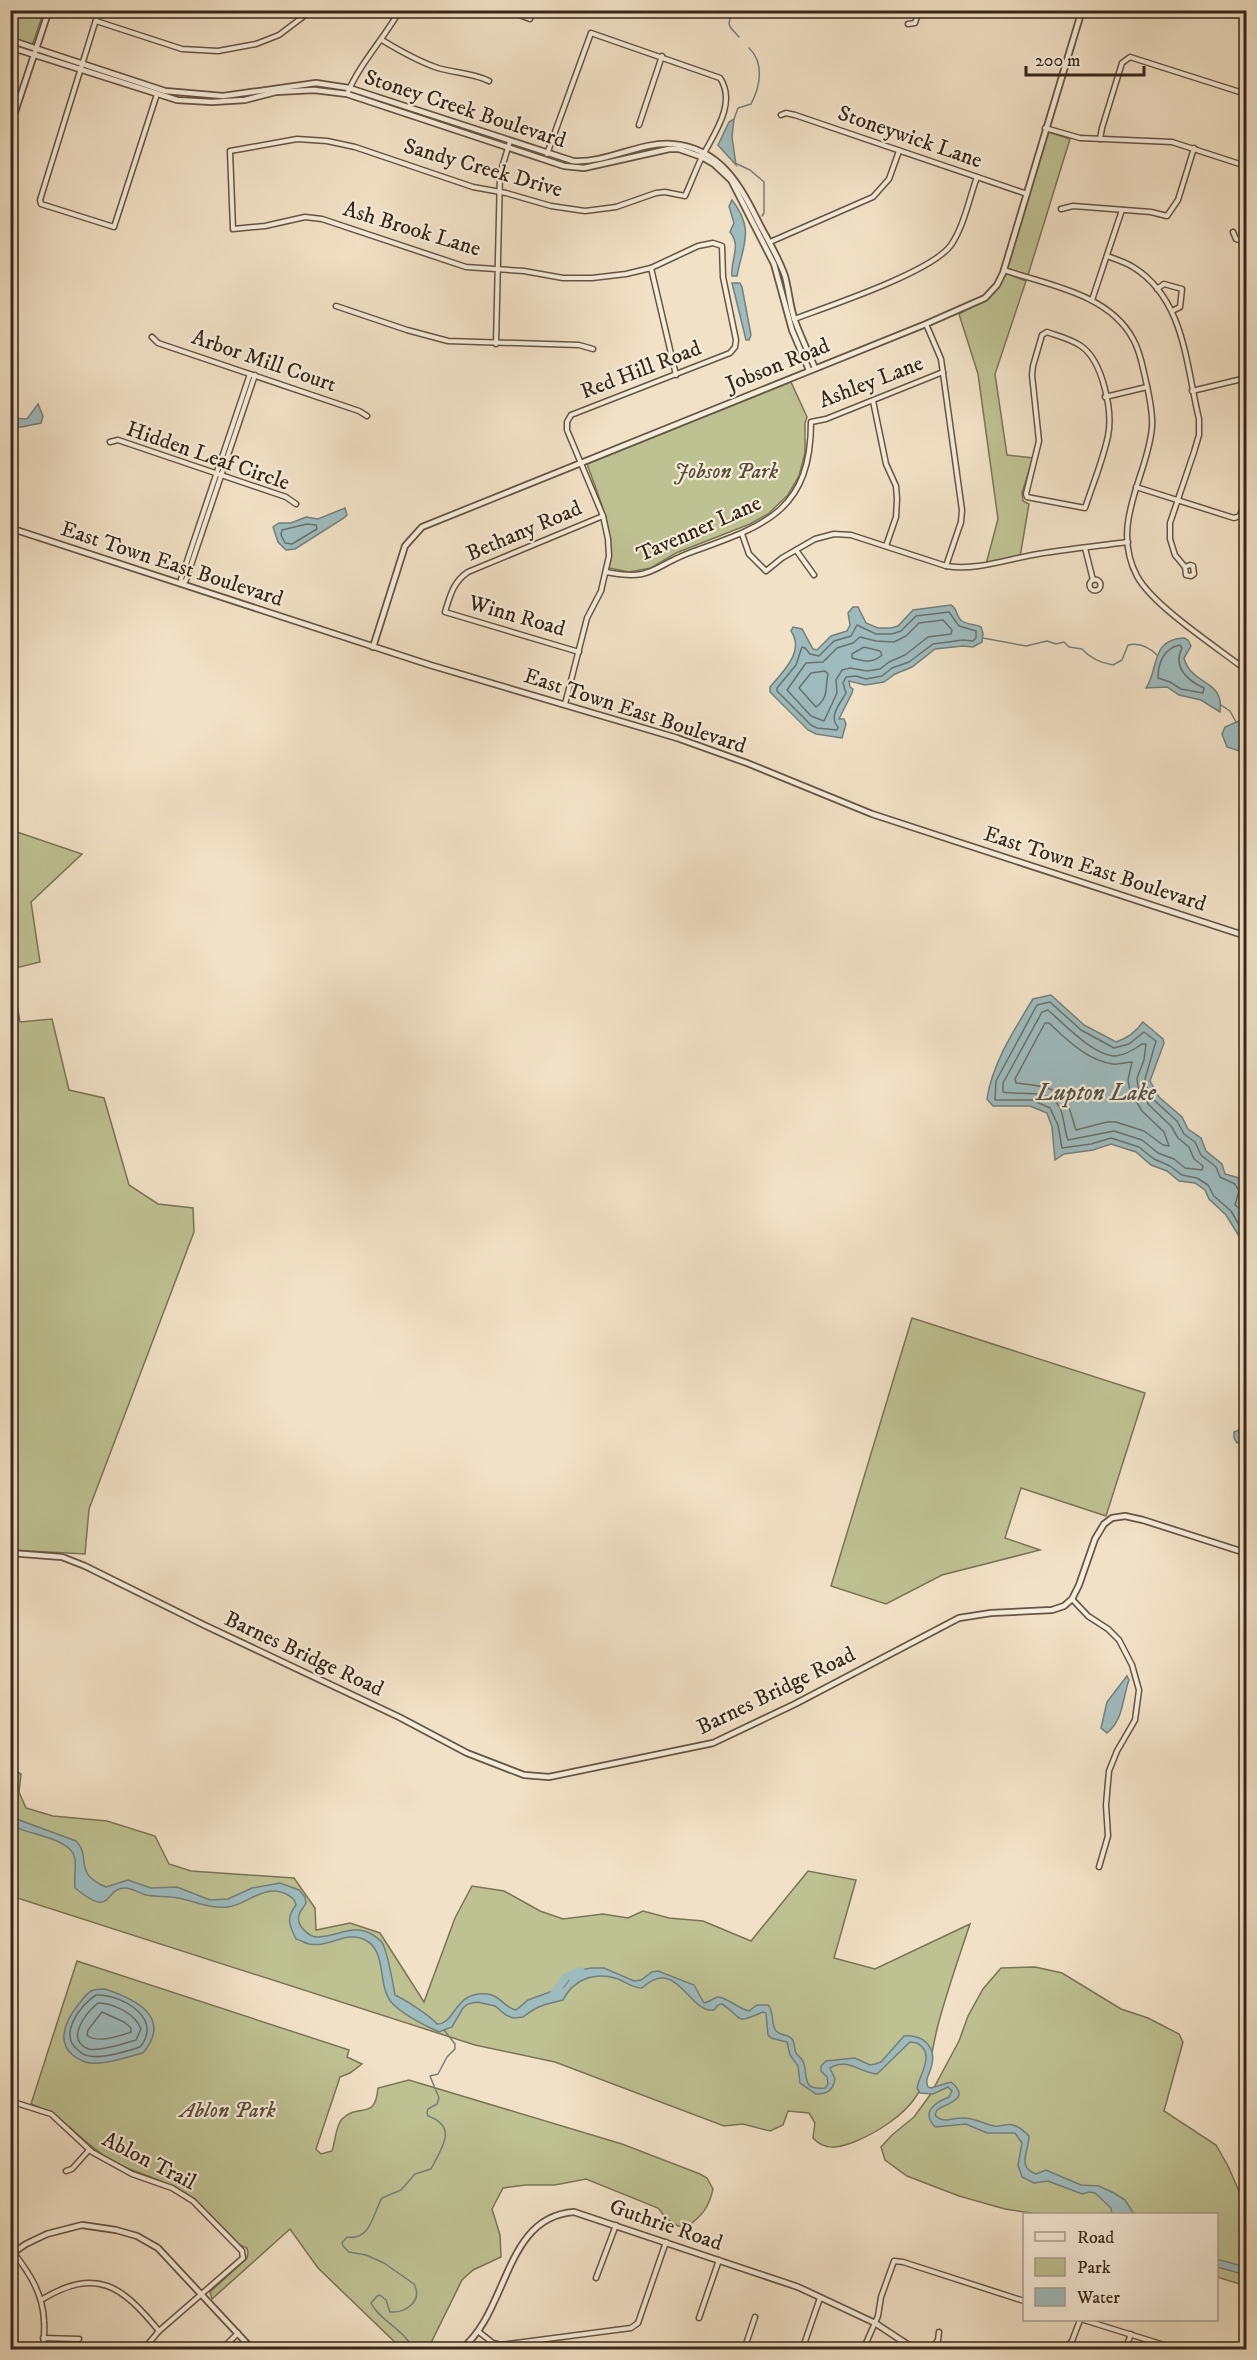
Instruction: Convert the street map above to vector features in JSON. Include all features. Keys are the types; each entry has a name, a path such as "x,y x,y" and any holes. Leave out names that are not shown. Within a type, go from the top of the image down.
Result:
{"street":[{"path":"10,127 49,10"},
{"path":"99,10 82,71 40,200 41,204 114,227 158,92"},
{"path":"96,21 182,49 218,51 256,44 279,35 312,10"},
{"path":"346,94 356,72 382,39 400,10"},
{"path":"506,10 530,19"},
{"path":"908,24 915,23 919,10"},
{"name":"Jobson Road","path":"373,647 405,546 423,526 926,324 985,298 997,285 1004,270 1082,10"},
{"path":"1235,10 1246,14"},
{"path":"547,154 591,33 720,78 725,85 722,118 703,155"},
{"path":"382,39 420,61 439,68 480,76 489,81"},
{"name":"Stoney Creek Boulevard","path":"10,40 84,64 177,100 212,102 245,100 276,92 314,90 346,94 564,166 584,168 669,148 703,155 730,180 774,264 790,322 812,369"},
{"name":"Stoney Creek Boulevard","path":"10,47 82,71 158,92 223,96 316,83 349,88 561,159 583,162 599,160 648,146 667,144 686,146 722,164 736,180 770,242 786,279 794,320 812,369"},
{"path":"639,125 662,56"},
{"path":"1100,139 1122,63 1130,57 1246,94"},
{"name":"Stoneywick Lane","path":"781,115 786,113 795,115 1027,194"},
{"path":"1045,128 1074,137 1161,141 1194,148 1246,166"},
{"name":"Sandy Creek Drive","path":"233,229 230,151 297,139 327,141 355,147 473,187 551,206 585,211 616,207 656,193 664,192 685,196 703,155"},
{"path":"496,344 500,174 510,141"},
{"path":"1061,210 1073,206 1167,216 1178,200 1194,148"},
{"path":"770,242 873,197 889,179 899,151"},
{"path":"794,320 940,258 957,236 977,177"},
{"path":"1092,300 1122,210"},
{"name":"Ash Brook Lane","path":"233,229 265,226 305,217 322,219 466,267 592,279 651,268 698,246 721,244 724,251 723,277 736,340 735,347"},
{"path":"1233,232 1236,239 1246,242"},
{"path":"1107,256 1132,266 1149,279 1178,323 1199,419 1198,435 1170,523 1170,539 1175,555 1185,567"},
{"path":"651,268 676,375"},
{"path":"1004,270 1092,300 1122,323 1132,338 1139,352 1154,424 1126,523 1131,560 1137,577 1154,598 1246,670"},
{"path":"1156,289 1164,284 1182,289 1180,307 1172,311"},
{"path":"1246,290 1242,317 1246,338"},
{"path":"336,306 448,341 579,345 593,350"},
{"path":"926,324 943,372 962,510 961,522 946,566"},
{"path":"1047,332 1074,342 1093,357 1102,379 1105,397 1109,421 1108,436 1085,508 1027,497 1039,441 1033,366 1042,335 1047,332"},
{"name":"Arbor Mill Court","path":"152,337 158,343 359,411 367,416"},
{"name":"Red Hill Road","path":"582,463 567,429 567,422 571,415 730,353 735,347"},
{"name":"Ashley Lane","path":"811,422 826,419 943,372"},
{"path":"182,585 186,580 191,558 252,375"},
{"path":"1192,391 1246,378"},
{"path":"1105,397 1147,387"},
{"path":"873,401 886,464 896,486 896,517 886,546"},
{"name":"Tavenner Lane","path":"606,572 640,576 655,571 680,556 742,534 779,511 799,487 810,456 811,422"},
{"name":"Hidden Leaf Circle","path":"110,442 118,440 219,473 286,497 296,504"},
{"path":"565,704 587,618 601,591 606,572 608,539 603,516 582,463"},
{"path":"1136,487 1238,518 1246,496"},
{"name":"Bethany Road","path":"445,612 453,587 459,578 468,572 603,516"},
{"name":"East Town East Boulevard","path":"10,528 373,647 716,751 872,814 1245,935"},
{"path":"742,534 749,554 766,571 815,539 834,534 850,535 946,566 960,568 1005,562 1037,554 1128,543"},
{"path":"1085,548 1093,580"},
{"path":"796,550 814,575"},
{"name":"Winn Road","path":"445,612 579,652"},
{"path":"1245,935 1246,923"},
{"path":"1099,1867 1108,1836 1106,1805 1109,1771 1117,1750 1135,1720 1139,1690 1132,1665 1119,1640 1108,1629 1088,1616 1072,1599 1099,1531 1104,1524 1119,1516 1125,1516 1246,1553"},
{"name":"Barnes Bridge Road","path":"10,1553 62,1557 86,1566 204,1625 399,1717 467,1753 524,1775 549,1778 713,1743 795,1704 959,1618 991,1613 1052,1610 1064,1606 1072,1599"},
{"name":"Ablon Trail","path":"10,2101 51,2114 89,2150 132,2174 172,2188 193,2201 242,2251 243,2258 201,2293"},
{"path":"66,2171 72,2169 89,2150"},
{"name":"Guthrie Road","path":"460,2349 479,2332 520,2246 531,2230 553,2216 574,2212 798,2287 875,2324 916,2349"},
{"path":"44,2349 45,2322 41,2300 31,2276 12,2254 26,2244 63,2229 82,2225 137,2236 158,2248 253,2349"},
{"path":"596,2278 616,2225"},
{"path":"479,2332 493,2343 501,2345 631,2328 638,2323 666,2242"},
{"path":"699,2318 719,2260"},
{"path":"863,2349 875,2324 881,2297 894,2261 1023,2301"},
{"path":"41,2300 80,2283 104,2284 124,2294 137,2304 159,2331"},
{"path":"143,2349 159,2331 201,2293"},
{"path":"802,2349 820,2298"},
{"path":"744,2349 755,2317"},
{"path":"1065,2349 1072,2341 1081,2321"},
{"path":"1089,2321 1180,2349"},
{"path":"931,2349 938,2340 939,2332"},
{"path":"221,2349 238,2333"},
{"path":"1125,2349 1131,2334"},
{"path":"43,2338 80,2339"}],"green space":[{"path":"11,11 44,11 32,46 11,38"},
{"path":"1045,133 1070,139 1028,275 1006,268"},
{"path":"1008,274 1026,281 995,374 1007,455 1033,458 1022,493 1023,501 1029,504 1020,557 986,564 998,519 978,374 959,314 990,297 1004,275"},
{"name":"Jobson Park","path":"791,382 807,417 805,453 799,476 788,495 768,514 750,524 676,553 651,568 629,572 609,568 608,528 587,464"},
{"path":"11,830 82,854 31,902 40,962 11,969"},
{"path":"11,969 20,1022 52,1019 69,1090 104,1098 129,1185 158,1204 193,1208 194,1232 89,1509 85,1554 11,1550"},
{"path":"912,1318 1145,1393 1106,1516 1021,1488 1005,1538 1040,1550 942,1575 886,1604 831,1586"},
{"path":"10,1768 21,1774 19,1792 26,1808 53,1816 107,1821 155,1836 169,1864 191,1871 294,1878 315,1908 316,1930 350,1923 380,1933 424,2002 455,1918 472,1886 504,1891 540,1911 563,1919 603,1914 628,1918 643,1911 669,1918 703,1921 751,1941 808,1871 856,1880 834,1958 875,1969 970,1924 942,2012 928,2070 917,2095 897,2117 871,2134 843,2146 827,2147 813,2138 815,2123 809,2113 788,2111 783,2125 770,2131 743,2124 724,2126 555,2062 475,2045 11,1896"},
{"name":"Ablon Park","path":"77,1961 349,2050 347,2057 362,2064 340,2077 316,2149 321,2154 332,2151 342,2119 348,2114 374,2105 378,2088 409,2080 622,2144 700,2174 707,2178 713,2189 709,2201 701,2215 687,2227 678,2226 667,2219 658,2208 586,2179 555,2185 503,2188 492,2209 500,2235 501,2257 473,2270 462,2280 430,2349 402,2349 318,2268 290,2229 212,2299 210,2292 247,2258 247,2248 238,2244 188,2197 160,2181 113,2161 96,2150 62,2121 31,2104"},
{"path":"1035,1967 1062,1973 1121,2009 1148,2018 1179,2034 1183,2042 1164,2111 1216,2145 1228,2166 1239,2191 1246,2218 1246,2286 1218,2277 1218,2213 1031,2213 1005,2209 959,2196 907,2176 885,2160 881,2147 914,2117 930,2095 983,1989 1001,1968"}],"water":[{"path":"734,119 732,137 736,165 718,145 729,122"},
{"path":"732,200 739,211 745,229 744,246 737,276 732,276 735,243 730,232 734,223 729,206"},
{"path":"732,283 740,283 742,287 751,335 749,340 746,340"},
{"path":"38,404 43,416 41,423 11,427 11,418 27,419"},
{"path":"345,508 347,515 344,518 295,549 286,550 278,542 273,527 279,523 291,523 306,517 318,519"},
{"path":"951,605 962,621 981,627 982,642 973,647 935,649 912,667 895,674 884,682 865,685 849,681 853,689 852,693 839,719 844,719 846,724 842,738 816,734 808,730 770,692 770,687 794,654 795,639 791,631 793,627 802,629 813,649 817,650 831,636 847,631 850,625 848,613 853,607 858,607 866,623 878,628 891,628 898,626 913,610"},
{"path":"1184,638 1191,646 1184,658 1188,667 1193,674 1213,688 1220,701 1220,712 1201,700 1179,695 1167,687 1146,688 1160,650 1173,640"},
{"path":"1246,718 1246,753 1227,747 1222,734 1225,727"},
{"name":"Lupton Lake","path":"1051,995 1084,1025 1116,1042 1138,1029 1143,1022 1163,1039 1164,1043 1150,1081 1159,1097 1182,1117 1188,1129 1201,1138 1206,1151 1222,1164 1225,1174 1239,1178 1246,1191 1240,1202 1246,1205 1246,1238 1239,1236 1226,1215 1209,1199 1205,1190 1195,1183 1179,1181 1167,1171 1151,1165 1136,1152 1111,1144 1093,1150 1064,1154 1055,1160 1052,1127 1047,1113 1030,1106 993,1106 987,1099 999,1060 1033,999"},
{"path":"1246,1427 1246,1441 1237,1443 1234,1432"},
{"path":"1127,1676 1129,1680 1120,1715 1107,1733 1101,1728 1107,1702"},
{"path":"11,1817 76,1841 83,1853 84,1865 89,1876 106,1887 128,1880 151,1888 177,1887 210,1900 228,1899 252,1888 280,1883 299,1890 305,1897 306,1903 299,1919 304,1930 315,1937 350,1930 372,1934 381,1941 385,1950 395,1995 418,2008 437,2024 448,2019 468,1997 477,1994 492,1995 516,2010 528,2000 564,1987 575,1971 604,1968 634,1981 658,1971 694,1985 704,2003 721,1997 749,2011 757,2005 768,2005 775,2030 788,2036 794,2042 796,2053 803,2062 807,2082 813,2087 825,2088 828,2084 827,2077 821,2071 821,2066 826,2061 855,2058 870,2065 875,2064 881,2062 904,2036 917,2037 926,2042 932,2052 928,2087 951,2082 959,2093 956,2100 937,2110 935,2115 938,2118 944,2120 966,2118 994,2126 1018,2127 1029,2136 1025,2163 1030,2171 1036,2174 1046,2170 1081,2185 1099,2186 1125,2200 1133,2213 1112,2213 1111,2208 1095,2193 1082,2194 1048,2181 1034,2183 1022,2177 1018,2165 1022,2143 1015,2133 987,2133 966,2124 935,2127 929,2117 929,2112 934,2105 949,2097 952,2091 948,2087 933,2094 920,2093 917,2088 926,2058 923,2047 917,2043 910,2042 877,2074 842,2064 830,2068 835,2079 833,2086 827,2092 816,2094 800,2083 798,2066 790,2055 787,2042 768,2035 766,2013 743,2019 737,2017 722,2004 714,2010 705,2009 682,1988 664,1978 654,1980 642,1988 607,1976 584,1979 572,1987 563,2000 538,2007 523,2017 513,2018 495,2006 477,2002 468,2004 463,2008 452,2027 439,2032 408,2015 392,2003 387,1996 377,1953 367,1941 352,1937 317,1945 296,1939 290,1921 291,1913 296,1905 294,1899 288,1895 271,1891 235,1905 222,1907 174,1897 146,1895 125,1888 113,1892 102,1902 96,1901 75,1888 75,1859 66,1846 48,1837 11,1825"},
{"path":"105,1989 128,1998 146,2011 152,2020 154,2029 151,2040 143,2053 105,2062 85,2062 69,2051 65,2044 65,2029 72,2013 87,1994 94,1990"},
{"path":"1218,2260 1246,2267 1246,2275 1218,2267"}],"waterway":[{"path":"733,10 729,25 739,37"},
{"path":"734,119 738,108 751,104 759,83 759,68 749,48"},
{"path":"735,163 750,170 764,182 764,213 762,216"},
{"path":"983,638 1026,646 1047,641 1056,644 1064,642 1069,647 1082,649 1096,660 1113,665 1122,660 1128,645 1144,646 1157,655"},
{"path":"1221,705 1230,711 1236,722"},
{"path":"552,1996 566,1977 581,1971"},
{"path":"414,2350 405,2337 380,2315 371,2303 380,2295 386,2300 390,2312 407,2308 415,2301 414,2284 384,2263 366,2255 349,2252 342,2243 347,2237 361,2235 366,2230 382,2198 401,2190 415,2174 431,2169 443,2146 445,2139 443,2126 427,2113 428,2109 437,2104 439,2098 430,2076 438,2074 447,2057 455,2049 455,2044 444,2030"}]}
